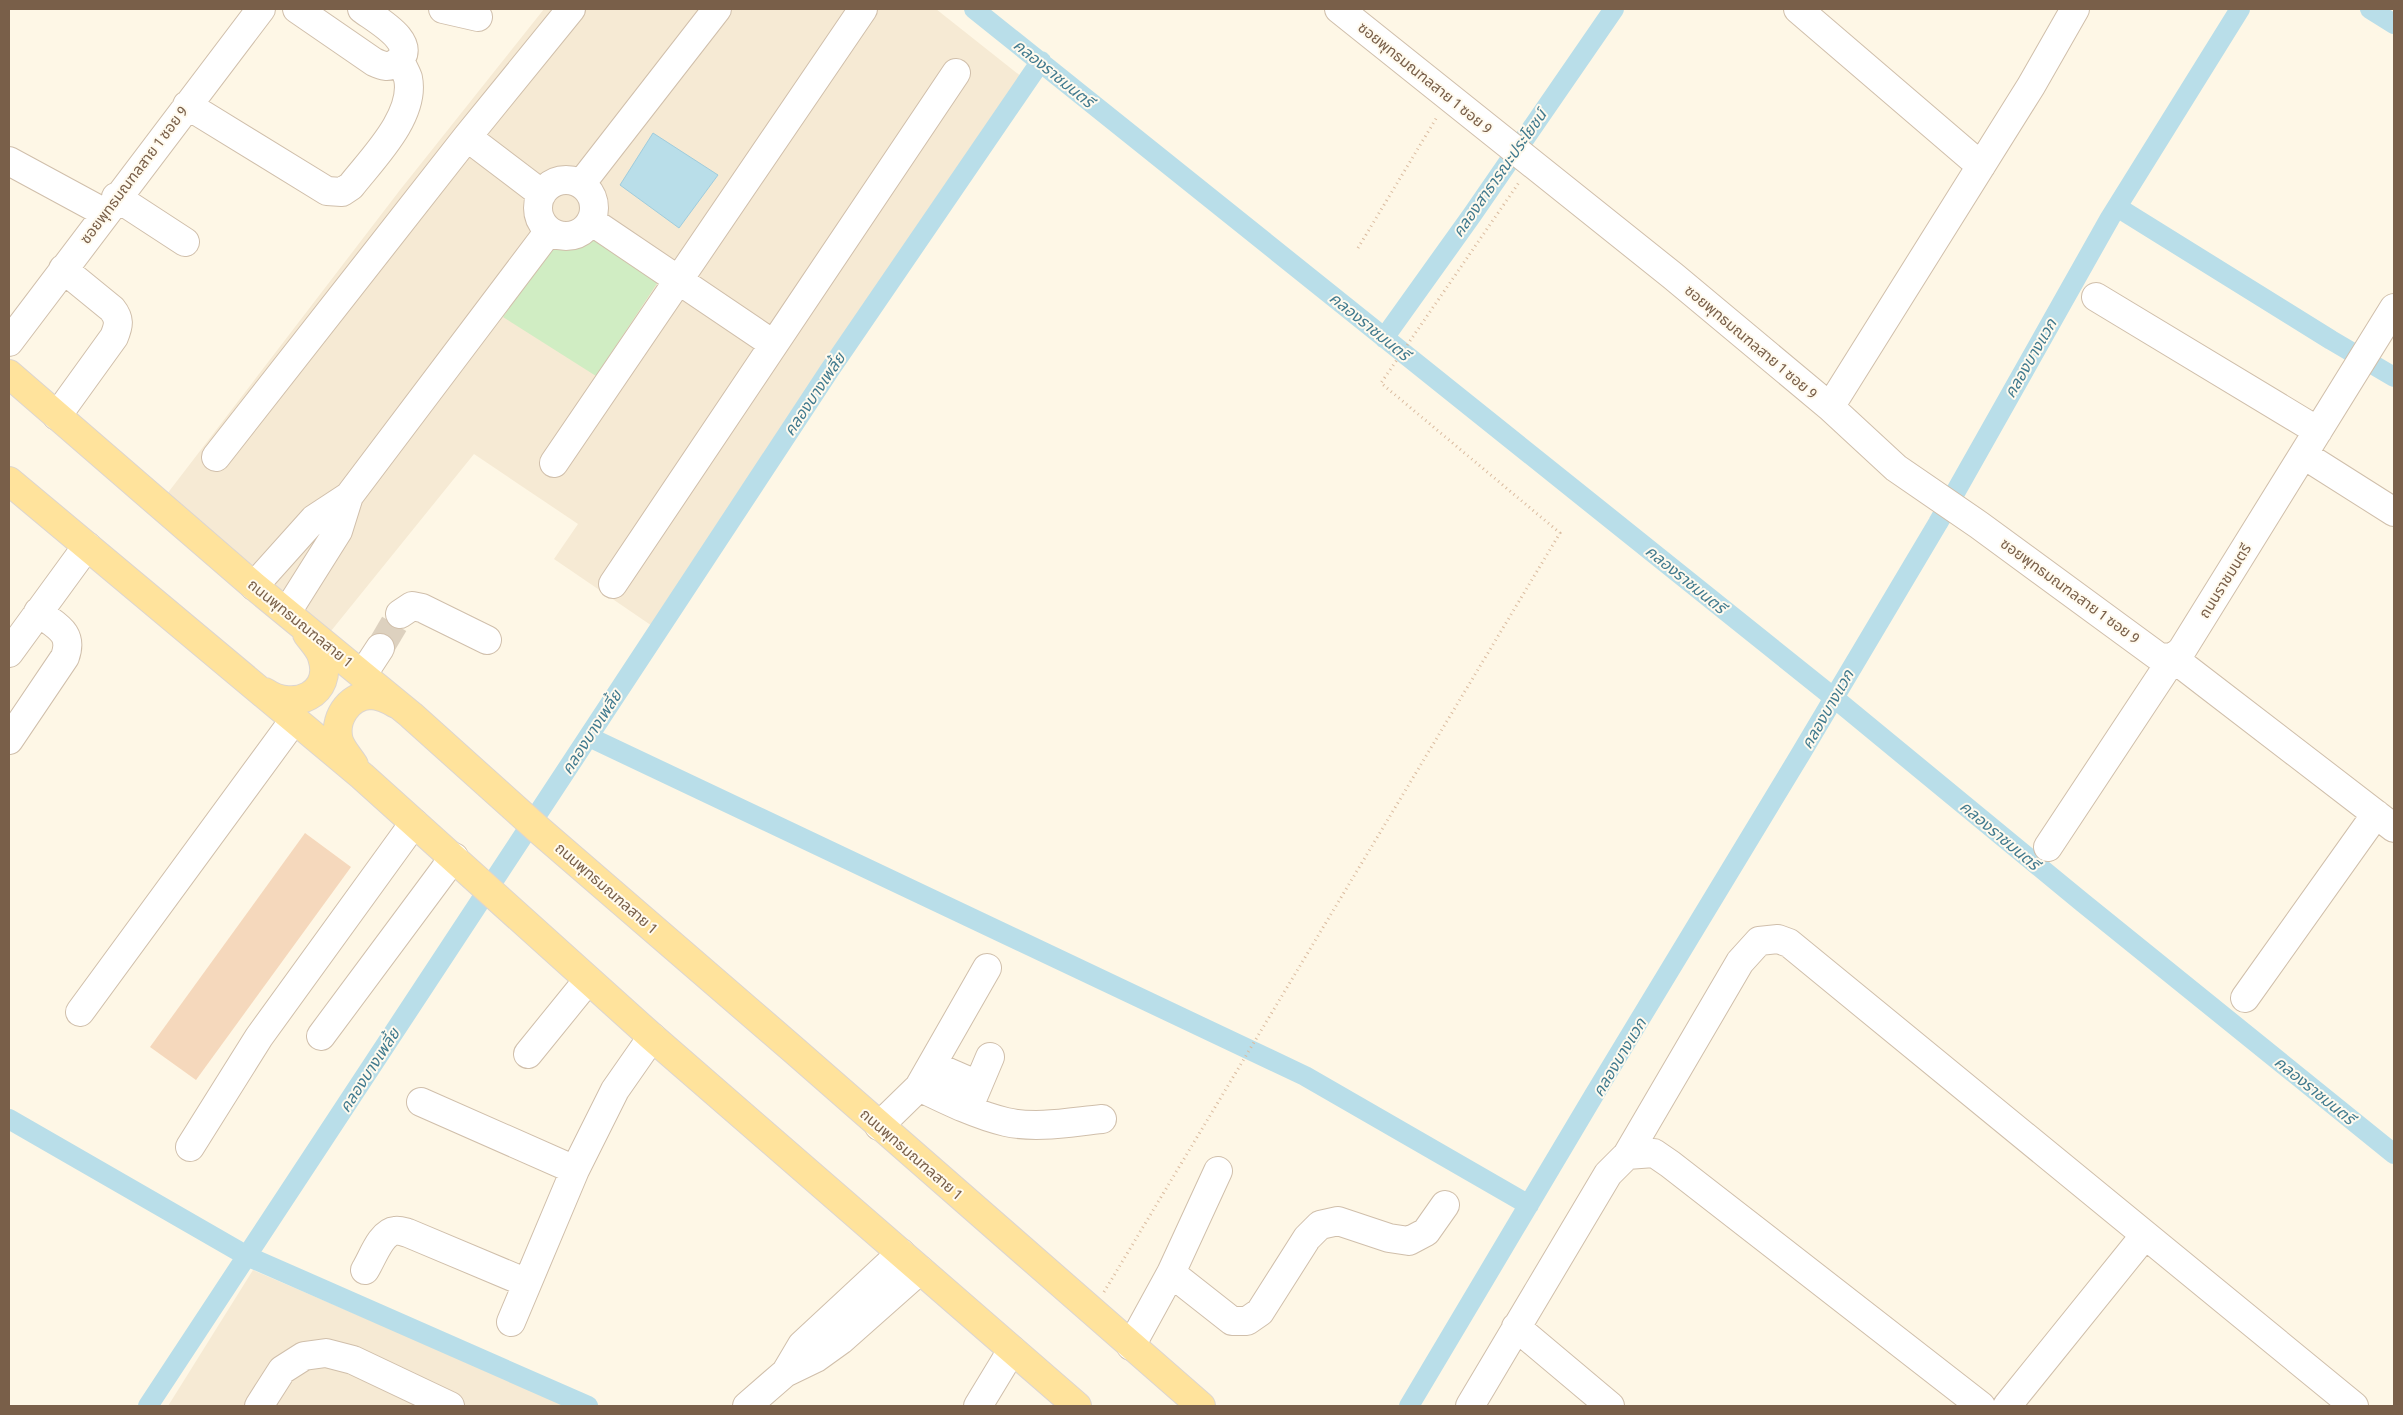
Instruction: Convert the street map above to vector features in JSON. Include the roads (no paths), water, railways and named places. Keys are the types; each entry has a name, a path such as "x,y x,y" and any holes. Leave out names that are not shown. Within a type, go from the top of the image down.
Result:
{"main road":[{"name":"ถนนพุทธมณฑลสาย 1","path":"9,374 254,586 411,715 539,830 1200,1406"},
{"path":"9,481 362,776 476,876 652,1037 1077,1406"},
{"path":"246,680 284,702 300,700 317,689 324,673 322,657 293,617"},
{"path":"362,776 339,740 339,720 348,704 355,699 369,695 381,696 411,715"}],"street":[{"name":"ซอยพุทธมณฑลสาย 1 ซอย 9","path":"9,342 261,9"},
{"path":"297,9 374,62 384,66 391,66 400,60 404,51 399,36 362,9"},
{"path":"443,9 478,17"},
{"path":"216,457 467,137 571,9"},
{"path":"581,184 717,9"},
{"path":"554,464 863,9"},
{"name":"ซอยพุทธมณฑลสาย 1 ซอย 9","path":"1339,9 1672,276 1830,407 1896,468 1979,524 2159,657 2173,658 2385,821"},
{"path":"1798,9 1981,166"},
{"path":"1830,407 2031,86 2073,10"},
{"path":"187,105 327,191 342,192 350,186 401,120 408,92 408,78 400,60"},
{"path":"613,584 956,73"},
{"path":"467,137 542,194"},
{"path":"9,162 111,205 185,242"},
{"path":"570,180 581,184 589,191 594,201 591,221 577,234 558,235 549,231 539,214 542,194 549,186 560,181 570,180"},
{"path":"591,221 773,344"},
{"path":"293,617 338,531 349,496 549,231"},
{"path":"57,416 114,337 119,326 118,316 112,309 63,269"},
{"path":"2096,297 2318,431"},
{"name":"ถนนราชมนตรี","path":"2048,848 2173,658 2182,650 2394,308"},
{"path":"2304,455 2394,512"},
{"path":"254,586 314,519 349,496"},
{"path":"9,653 87,546"},
{"path":"400,614 412,606 422,608 487,640"},
{"path":"9,740 65,657 68,646 64,632 38,612"},
{"path":"363,674 380,648"},
{"path":"80,1012 294,720"},
{"path":"231,1053 410,820"},
{"path":"190,1147 259,1037 410,820"},
{"path":"2245,998 2385,821"},
{"path":"322,1036 454,857"},
{"path":"1470,1406 1608,1174 1627,1156 1740,962 1759,941 1778,939 1789,943 2354,1406"},
{"path":"879,1126 925,1076 987,968"},
{"path":"528,1054 588,980"},
{"path":"511,1322 575,1170 615,1090 652,1037"},
{"path":"973,1097 990,1058"},
{"path":"925,1076 973,1097 1005,1122 1048,1124 1102,1119"},
{"path":"421,1102 575,1170"},
{"path":"1627,1156 1654,1153 1670,1164 1981,1406"},
{"path":"1131,1346 1171,1273 1218,1171"},
{"path":"1171,1273 1232,1321 1246,1321 1260,1312 1307,1238 1320,1225 1338,1221 1389,1238 1409,1241 1426,1232 1445,1205"},
{"path":"365,1270 381,1242 388,1234 395,1231 408,1233 528,1283"},
{"path":"2007,1406 2145,1235"},
{"path":"747,1406 785,1373 816,1358 841,1340 910,1262"},
{"path":"1516,1327 1610,1406"},
{"path":"978,1406 1012,1350"},
{"path":"259,1406 282,1370 304,1356 326,1353 353,1360 434,1403"}],"water":[{"path":"653,133 718,175 679,228 620,185"}],"waterway":[{"name":"คลองราชมนตรี","path":"974,9 1833,697 2082,902 2394,1154"},
{"name":"คลองสาธารณะประโยชน์","path":"1384,338 1472,215 1614,9"},
{"name":"คลองบางแวก","path":"1409,1406 1938,523 2110,218 2240,9"},
{"path":"2370,9 2394,24"},
{"name":"คลองบางเพลี้ย","path":"148,1406 829,371 1041,61"},
{"path":"2117,207 2394,377"},
{"path":"589,737 1305,1076 1529,1205"},
{"path":"9,1119 247,1256 588,1406"}],"tunnel":[{"path":"380,648 400,614"}]}
